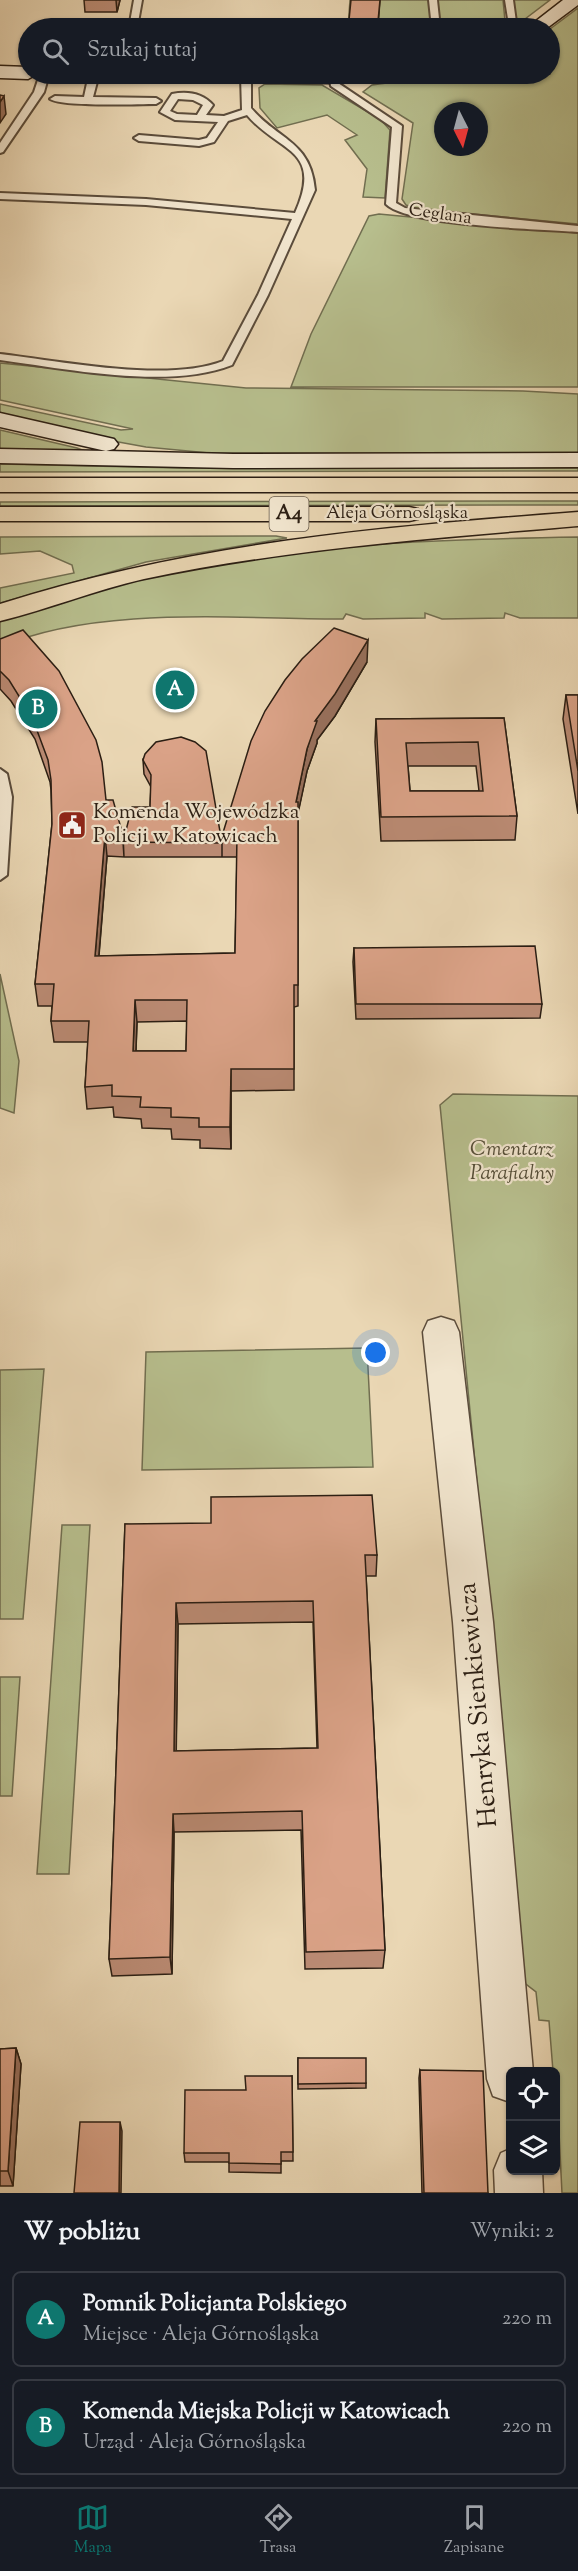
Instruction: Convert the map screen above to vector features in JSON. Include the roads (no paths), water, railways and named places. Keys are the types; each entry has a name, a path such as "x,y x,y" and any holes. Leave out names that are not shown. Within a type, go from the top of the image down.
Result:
{"highway":[{"name":"Aleja Górnośląska","path":"0,485 578,485"},
{"name":"Aleja Górnośląska","path":"0,514 578,514"},
{"path":"0,613 46,597 134,572 207,557 383,535 578,519"}],"street":[{"path":"550,18 574,0"},
{"path":"0,72 18,73"},
{"path":"0,420 110,445 233,461"},
{"path":"0,456 233,461 578,460"},
{"name":"Henryka Sienkiewicza","path":"441,1332 473,1622 509,2067"},
{"path":"518,2175 519,2193"}],"lane":[{"path":"135,18 138,0"},
{"path":"433,0 435,18"},
{"path":"509,0 511,18"},
{"path":"0,150 39,92 41,84"},
{"path":"88,100 92,84"},
{"path":"248,111 249,84"},
{"name":"Ceglana","path":"334,84 397,126 391,204 402,211 430,216 578,229"},
{"path":"55,99 156,101"},
{"path":"201,116 225,119 248,111"},
{"path":"0,357 187,375 219,369 228,363 310,190 311,175 306,162 291,143 248,111"},
{"path":"139,138 199,143 211,140 225,119"},
{"path":"0,196 155,203 297,216"},
{"path":"0,774 5,797 0,875"}],"place":[{"name":"Pomnik Policjanta Polskiego","path":"175,690"},
{"name":"Komenda Miejska Policji w Katowicach","path":"38,709"},
{"name":"Komenda Wojewódzka Policji w Katowicach","path":"72,825"}],"park label":[{"name":"Cmentarz Parafialny","path":"512,1162"}]}
